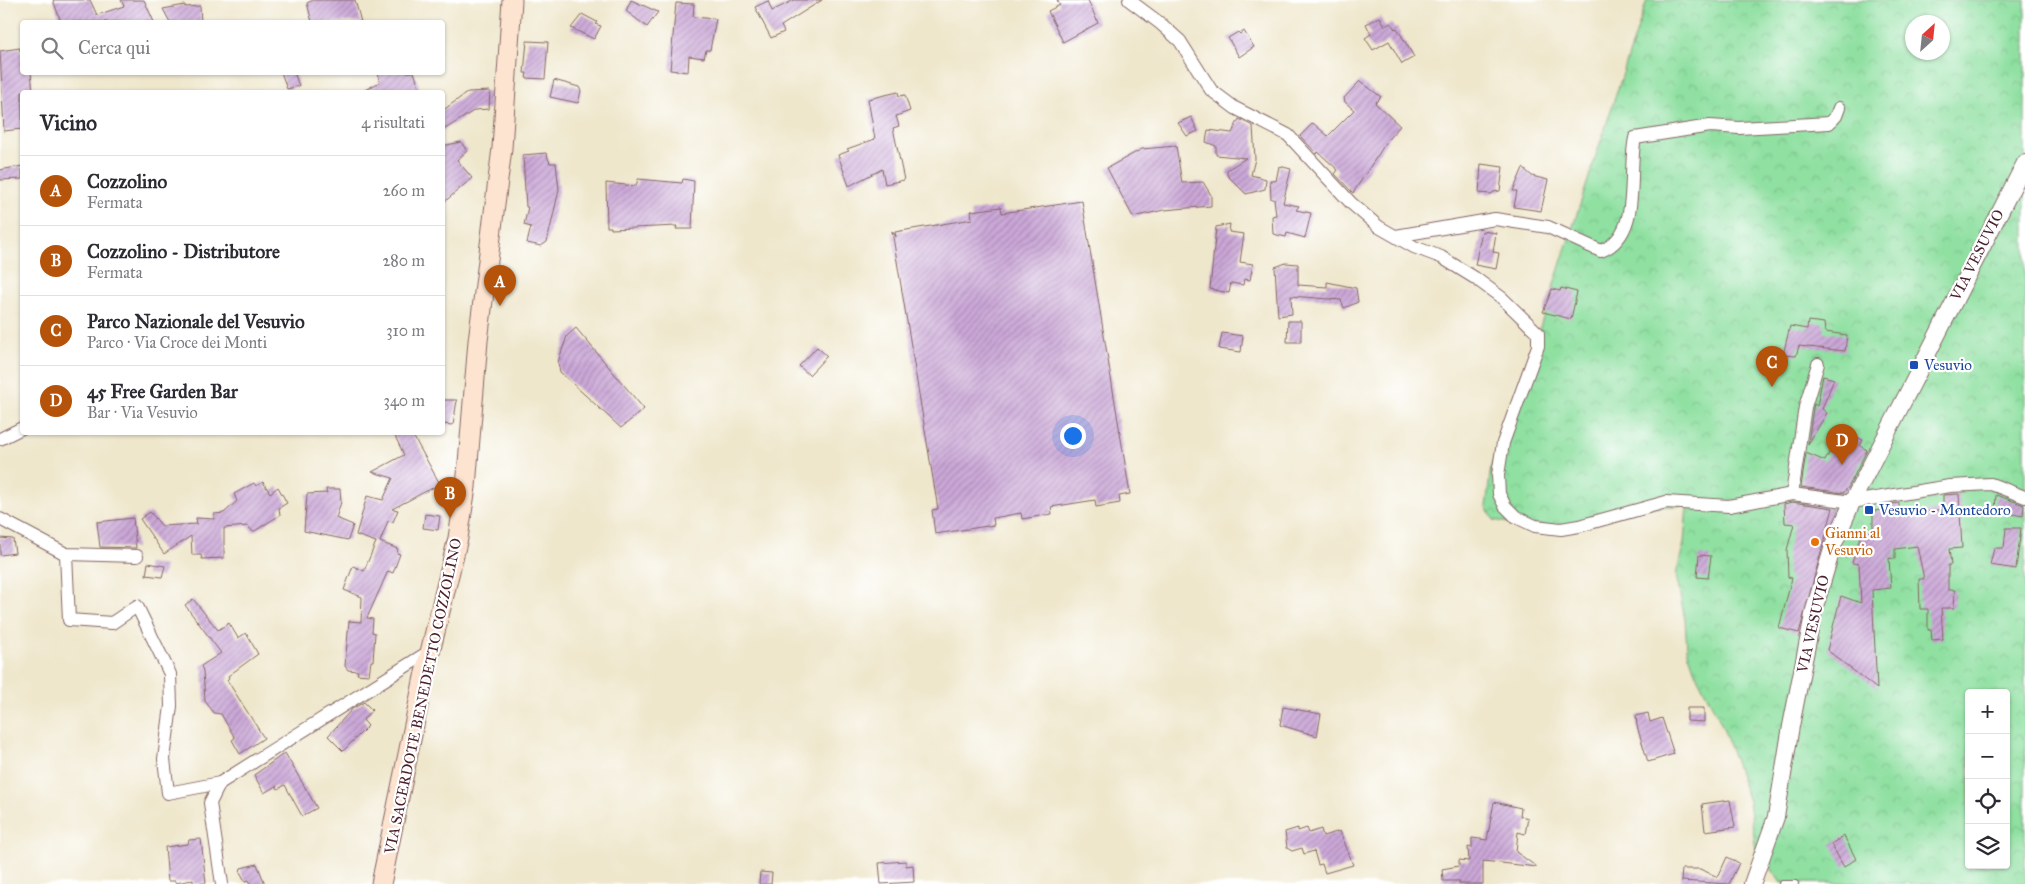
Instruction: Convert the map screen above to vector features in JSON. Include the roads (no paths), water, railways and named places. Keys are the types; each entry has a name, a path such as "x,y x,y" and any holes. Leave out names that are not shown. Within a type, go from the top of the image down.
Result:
{"main road":[{"name":"VIA SACERDOTE BENEDETTO COZZOLINO","path":"382,884 430,651 458,538 466,487 478,340 502,148 512,0"}],"street":[{"path":"1129,0 1180,41 1211,90 1235,108 1288,135 1351,203 1379,227 1441,257 1475,278 1502,298 1538,333 1538,346 1503,443 1499,461 1500,494 1505,506 1516,517 1535,526 1561,528 1579,526 1666,502 1729,506 1792,494 1852,502 1950,486 1991,484 2025,497"},
{"path":"1396,236 1495,219 1548,227 1601,251 1618,240 1626,225 1635,138 1710,126 1738,128 1829,123 1836,116 1839,108"},
{"name":"VIA VESUVIO","path":"1752,884 1776,817 1791,726 1814,610 1833,546 1852,502 2025,163"},
{"path":"1792,494 1805,407 1818,364"},
{"path":"0,439 20,429"},
{"path":"0,519 66,554 137,556"},
{"path":"66,554 69,620 112,624 137,606 170,674 171,706 164,759 168,794 220,783 430,651"},
{"path":"220,783 210,803 222,884"}],"lane":[{"path":"1782,884 1795,884"}],"place":[{"name":"Cozzolino","path":"500,306"},
{"name":"Vesuvio","path":"1914,365"},
{"name":"Parco Nazionale del Vesuvio","path":"1772,387"},
{"name":"45 Free Garden Bar","path":"1842,465"},
{"name":"Vesuvio - Montedoro","path":"1869,510"},
{"name":"Cozzolino - Distributore","path":"450,518"},
{"name":"Gianni al Vesuvio","path":"1815,542"}]}
